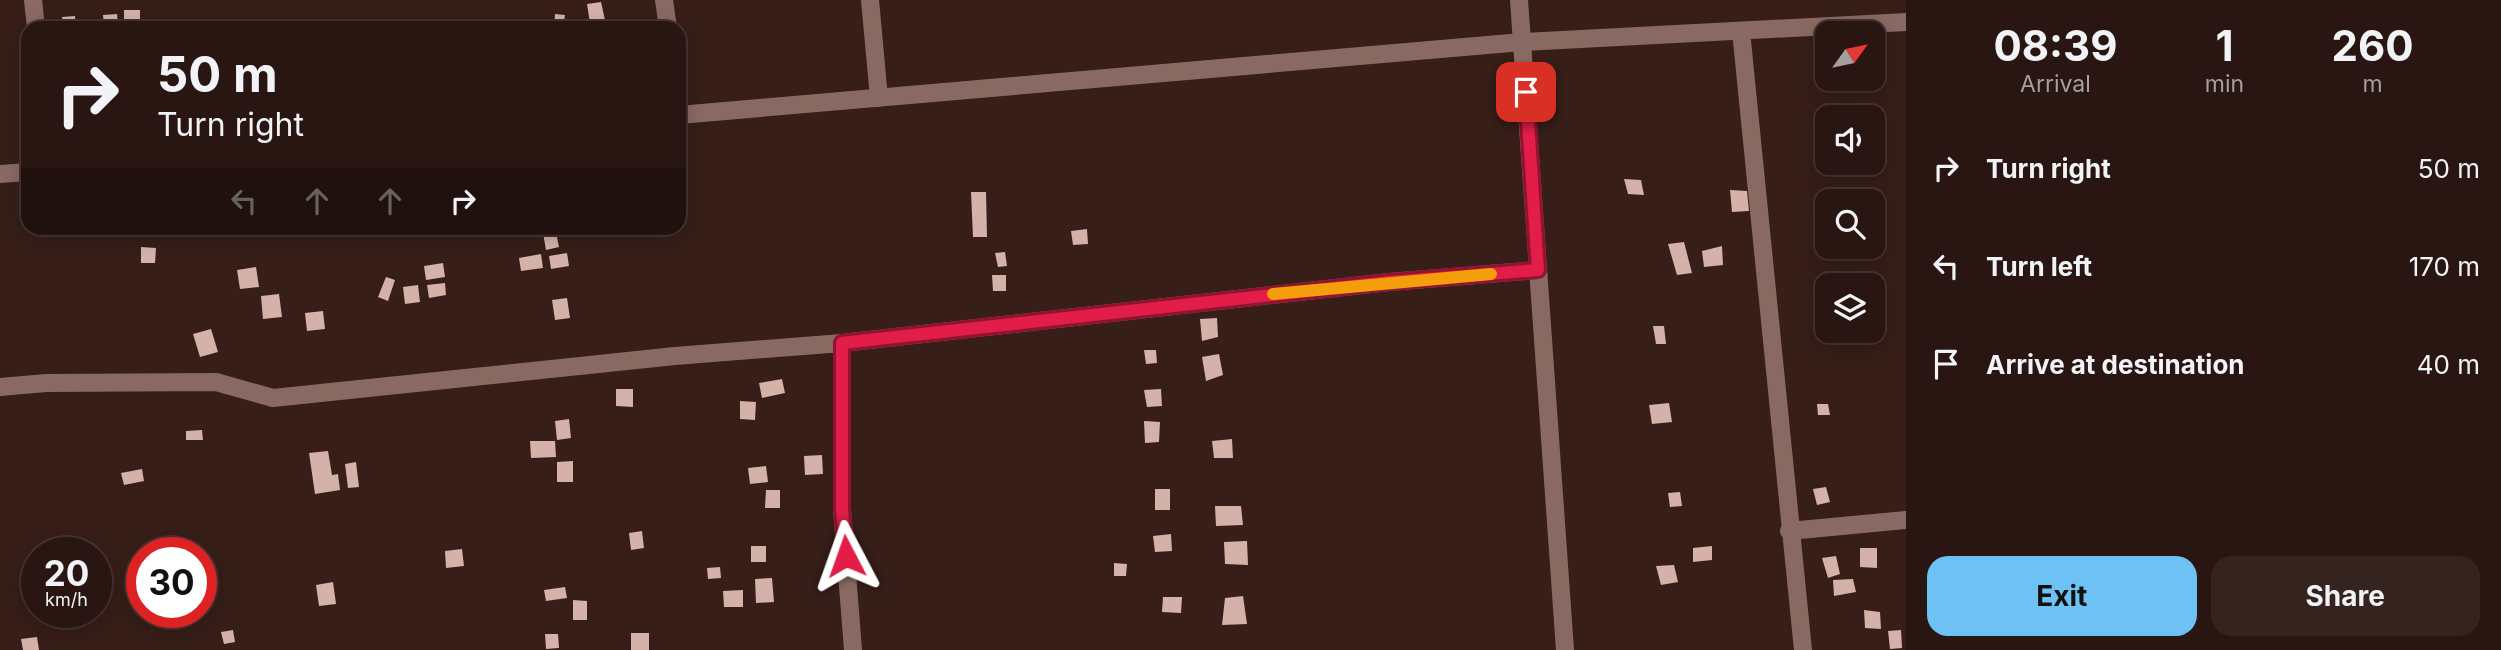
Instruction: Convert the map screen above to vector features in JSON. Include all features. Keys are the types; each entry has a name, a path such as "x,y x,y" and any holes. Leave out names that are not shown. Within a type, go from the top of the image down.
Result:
{"street":[{"path":"33,0 35,21"},
{"path":"664,0 667,21"},
{"path":"870,0 879,98"},
{"path":"1519,0 1565,650"},
{"path":"686,114 1522,42 1906,22"},
{"path":"1741,31 1803,650"},
{"path":"0,174 21,172"},
{"path":"0,387 46,383 216,382 273,398 675,356 842,343 1389,282 1538,270"},
{"path":"842,343 842,509 853,650"},
{"path":"1789,531 1906,520"}],"building":[{"path":"601,2 605,20 590,21 587,4"},
{"path":"124,10 140,10 140,21 124,21"},
{"path":"117,14 118,21 104,21 103,15"},
{"path":"555,14 565,15 564,21 554,21"},
{"path":"75,16 75,21 62,21 62,17"},
{"path":"1624,179 1641,180 1644,195 1628,194"},
{"path":"1730,190 1747,191 1749,211 1732,212"},
{"path":"971,192 986,192 987,237 973,237"},
{"path":"1087,229 1088,244 1073,245 1071,231"},
{"path":"543,235 557,235 559,247 546,250"},
{"path":"1684,242 1692,273 1677,275 1668,244"},
{"path":"1722,246 1723,265 1704,267 1702,251"},
{"path":"141,247 156,248 155,263 141,263"},
{"path":"1005,252 1007,266 998,267 995,253"},
{"path":"567,253 569,266 551,269 549,256"},
{"path":"541,254 543,268 521,271 519,258"},
{"path":"443,263 445,277 426,280 424,266"},
{"path":"256,267 259,287 240,289 237,270"},
{"path":"992,275 1006,275 1006,291 993,291"},
{"path":"386,277 395,280 388,301 378,297"},
{"path":"445,283 446,295 429,298 427,285"},
{"path":"418,285 420,302 405,304 403,287"},
{"path":"279,294 282,317 263,319 261,296"},
{"path":"567,298 570,318 555,320 552,300"},
{"path":"323,311 325,329 307,331 305,313"},
{"path":"1217,318 1218,337 1202,341 1200,319"},
{"path":"1653,326 1664,326 1666,344 1656,344"},
{"path":"211,329 218,352 200,357 193,334"},
{"path":"1144,350 1156,350 1157,363 1146,364"},
{"path":"1219,354 1223,375 1206,381 1202,357"},
{"path":"782,379 785,393 762,398 759,383"},
{"path":"616,389 633,389 633,407 616,406"},
{"path":"1161,389 1162,406 1147,407 1144,390"},
{"path":"740,401 756,402 755,420 740,419"},
{"path":"1669,403 1672,422 1652,424 1649,405"},
{"path":"1817,404 1828,404 1830,415 1818,415"},
{"path":"569,419 571,438 557,440 555,421"},
{"path":"1144,421 1160,422 1159,442 1145,443"},
{"path":"202,430 203,440 186,440 186,431"},
{"path":"1232,439 1233,458 1214,458 1212,441"},
{"path":"530,441 555,441 556,457 531,458"},
{"path":"328,451 332,475 338,474 340,490 315,494 309,453"},
{"path":"822,455 823,474 805,475 804,456"},
{"path":"573,461 573,482 557,482 557,462"},
{"path":"356,462 359,487 348,488 345,464"},
{"path":"766,466 768,482 750,484 748,468"},
{"path":"142,469 144,481 124,485 121,473"},
{"path":"1826,487 1830,502 1817,505 1813,489"},
{"path":"1155,489 1170,489 1170,510 1155,510"},
{"path":"766,490 780,490 780,508 765,508"},
{"path":"1680,492 1682,506 1670,507 1668,493"},
{"path":"1215,506 1241,506 1243,525 1216,526"},
{"path":"642,531 644,548 631,550 629,533"},
{"path":"1171,534 1172,551 1155,552 1153,536"},
{"path":"1247,541 1248,565 1225,564 1224,542"},
{"path":"751,546 766,546 766,562 751,562"},
{"path":"1712,546 1712,560 1693,562 1693,548"},
{"path":"1860,548 1877,548 1877,568 1860,567"},
{"path":"462,549 464,566 446,568 445,551"},
{"path":"1836,556 1840,574 1828,578 1822,558"},
{"path":"1114,563 1127,564 1126,576 1114,576"},
{"path":"1674,565 1678,582 1661,585 1656,566"},
{"path":"720,567 721,578 708,579 707,568"},
{"path":"772,578 774,602 756,603 755,579"},
{"path":"1853,579 1856,592 1834,596 1833,580"},
{"path":"333,582 336,604 319,606 316,585"},
{"path":"565,587 567,598 546,601 544,590"},
{"path":"743,590 743,607 724,607 723,591"},
{"path":"1243,596 1247,624 1222,625 1225,598"},
{"path":"1163,597 1182,597 1181,613 1162,612"},
{"path":"573,600 587,601 587,620 573,620"},
{"path":"1864,610 1880,612 1881,629 1865,628"},
{"path":"233,630 235,642 224,644 221,632"},
{"path":"1901,630 1902,648 1890,649 1888,631"},
{"path":"631,633 649,633 649,650 631,650"},
{"path":"545,634 558,634 559,648 546,649"},
{"path":"37,637 39,650 23,650 21,639"}],"slow traffic":[{"path":"1273,294 1491,274"}],"route":[{"path":"846,556 842,509 842,343 1188,303 1538,270 1526,92"}]}
